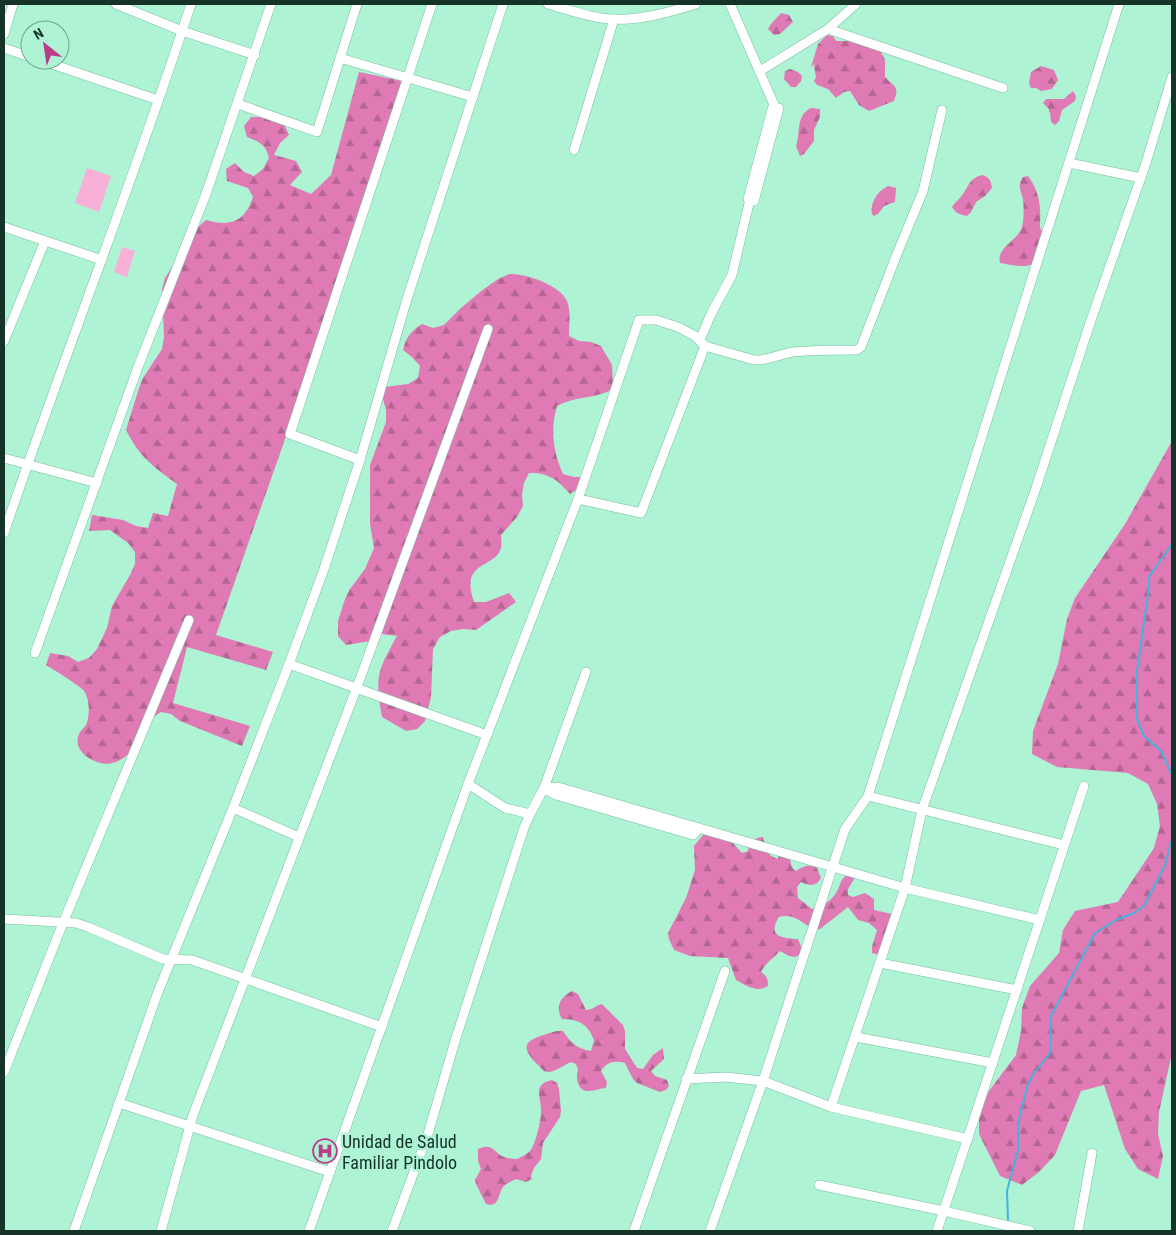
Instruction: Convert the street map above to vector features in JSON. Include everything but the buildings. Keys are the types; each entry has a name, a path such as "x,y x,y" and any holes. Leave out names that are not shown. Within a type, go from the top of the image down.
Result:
{"street":[{"path":"4,34 13,4"},
{"path":"116,4 182,30 255,55"},
{"path":"4,533 191,4"},
{"path":"35,653 138,367 206,194 271,4"},
{"path":"238,104 317,132 357,4"},
{"path":"360,460 290,434 432,4"},
{"path":"74,1231 158,992 289,664 324,569 360,460 407,299 503,4"},
{"path":"548,4 600,18 614,19 648,16 696,4"},
{"path":"578,499 641,513 703,343 711,314 732,274 776,107 730,4"},
{"path":"760,71 828,29 856,4"},
{"path":"710,1231 763,1081 845,829 868,796 1119,4"},
{"path":"574,150 614,19"},
{"path":"828,29 1003,88"},
{"path":"4,48 20,53"},
{"path":"340,58 473,97"},
{"path":"70,70 158,100"},
{"path":"831,1107 905,888 922,810 1036,488 1091,320 1141,178 1172,77"},
{"path":"309,1231 468,784 578,499 639,320 664,322 687,330 703,343 761,361 791,352 856,350 862,347 923,191 942,110"},
{"path":"1069,163 1141,178"},
{"path":"4,227 102,260"},
{"path":"4,341 45,241"},
{"path":"160,1231 189,1126 357,687 488,329"},
{"path":"4,458 97,483"},
{"path":"4,1072 63,923 189,620"},
{"path":"289,664 487,735"},
{"path":"392,1231 428,1134 455,1041 524,828 544,788 586,672"},
{"path":"468,784 505,808 530,814"},
{"path":"937,1231 1084,786"},
{"path":"544,788 558,787 696,831 833,866 905,888 1040,920"},
{"path":"868,796 1064,845"},
{"path":"232,808 299,837"},
{"path":"4,918 76,924 88,927 163,959 192,960 382,1027"},
{"path":"880,963 1017,990"},
{"path":"634,1231 725,971"},
{"path":"856,1037 994,1063"},
{"path":"686,1079 725,1077 763,1081 831,1107 968,1139"},
{"path":"119,1103 330,1172"},
{"path":"1078,1231 1092,1153"},
{"path":"819,1185 1030,1231"}],"shaded area":[{"path":"87,168 111,176 99,212 75,203"},
{"path":"122,247 135,251 127,277 114,272"}],"green space":[{"path":"781,13 789,15 793,22 780,34 774,35 768,29"},
{"path":"827,35 833,36 836,41 860,38 880,50 885,60 885,77 896,89 894,101 869,111 859,105 850,91 844,92 836,98 828,89 817,85 814,81 816,77 815,63 811,67 818,44"},
{"path":"1041,66 1054,70 1058,80 1052,89 1041,91 1031,88 1029,83 1031,72"},
{"path":"790,69 802,76 801,81 796,87 791,87 784,79 785,71"},
{"path":"359,72 402,81 284,442 216,635 273,652 266,670 187,647 173,703 250,726 242,746 180,721 171,714 161,712 147,723 134,748 126,756 112,763 97,762 85,755 78,744 79,734 86,725 88,717 89,708 86,694 77,685 46,665 50,653 68,656 78,662 89,658 97,649 107,628 112,606 135,564 135,552 128,543 110,530 89,531 92,515 123,520 136,526 148,528 153,513 168,516 177,484 142,455 126,430 143,378 162,349 164,337 162,289 165,278 198,227 206,220 222,223 236,220 246,212 250,205 253,197 248,188 227,181 226,169 235,163 244,172 254,176 263,169 269,158 262,144 247,137 244,126 251,117 262,117 284,124 289,135 280,143 274,155 296,161 302,172 290,185 311,194 331,175"},
{"path":"1073,91 1076,96 1075,101 1062,110 1059,121 1055,125 1053,124 1049,109 1043,103 1046,99 1064,99"},
{"path":"811,108 820,109 820,117 814,130 814,141 804,154 800,156 796,146 799,125 803,115"},
{"path":"982,175 989,179 992,188 976,202 967,216 956,212 952,207 953,205 962,196 972,180"},
{"path":"1028,176 1035,187 1040,204 1040,226 1043,234 1041,251 1034,263 1027,266 1000,263 1001,253 1004,248 1020,232 1022,227 1024,206 1020,186 1023,177"},
{"path":"888,186 896,188 895,202 884,206 874,216 872,214 872,205 878,194"},
{"path":"509,274 541,281 563,295 569,309 569,336 579,341 591,342 601,346 612,365 613,389 557,406 553,432 555,449 563,474 585,477 579,488 570,494 552,478 542,474 529,473 524,483 523,506 517,517 501,535 501,548 498,555 474,572 471,579 474,602 486,602 509,593 516,602 476,630 463,629 451,631 440,637 433,649 431,697 425,721 417,729 406,731 382,717 378,683 385,658 397,636 382,634 371,641 346,645 338,636 338,621 345,599 365,569 374,548 370,524 370,465 386,422 386,410 383,399 385,387 408,384 418,378 420,366 403,350 407,338 415,329 422,324 433,328 444,325 480,292 498,279"},
{"path":"1172,441 1172,1053 1159,1112 1158,1134 1163,1156 1158,1179 1138,1169 1125,1149 1104,1085 1081,1091 1055,1155 1039,1172 1022,1185 1000,1176 979,1134 979,1111 989,1091 1016,1055 1021,1031 1022,1008 1030,986 1059,953 1063,930 1075,911 1118,902 1154,848 1160,826 1157,804 1148,784 1128,773 1057,767 1032,754 1033,731 1058,664 1067,619 1075,598 1125,524"},
{"path":"706,834 730,840 742,853 748,851 752,841 763,837 767,851 778,859 783,849 790,850 791,864 796,871 806,866 817,868 821,878 817,883 810,885 801,882 797,887 798,898 812,909 831,899 843,878 851,874 857,874 848,889 848,895 853,897 865,893 874,899 874,910 892,914 895,931 883,956 872,953 877,930 869,923 858,920 848,907 820,929 814,930 789,916 779,917 775,932 781,937 798,939 802,949 800,955 795,957 780,951 767,963 761,972 766,976 768,986 760,989 752,988 736,980 728,958 690,956 674,950 668,933 686,898 695,870 694,846"},
{"path":"572,991 578,994 586,1010 602,1004 623,1025 625,1049 637,1068 643,1069 653,1055 663,1048 664,1059 651,1071 655,1076 667,1080 669,1086 666,1090 660,1092 637,1083 625,1063 618,1062 608,1064 601,1071 607,1082 606,1088 585,1091 578,1084 576,1064 571,1062 547,1072 534,1061 527,1051 527,1044 536,1038 555,1031 563,1031 574,1044 582,1049 591,1051 594,1040 589,1030 578,1021 562,1019 560,1015 559,1006 562,999"},
{"path":"552,1080 557,1083 559,1089 560,1117 543,1143 541,1159 534,1168 531,1176 532,1179 526,1182 516,1179 510,1182 502,1189 494,1204 486,1204 475,1180 481,1169 478,1161 478,1149 490,1148 502,1156 515,1159 530,1151 541,1118 540,1087 542,1084"}],"waterway":[{"path":"1172,544 1149,577 1137,671 1137,719 1144,736 1161,751 1172,775"},
{"path":"1008,1220 1007,1191 1018,1150 1018,1123 1028,1084 1050,1053 1051,1016 1095,933 1144,906 1165,865 1172,840"}],"place":[{"name":"Unidad de Salud Familiar Pindolo","path":"325,1151"}]}
